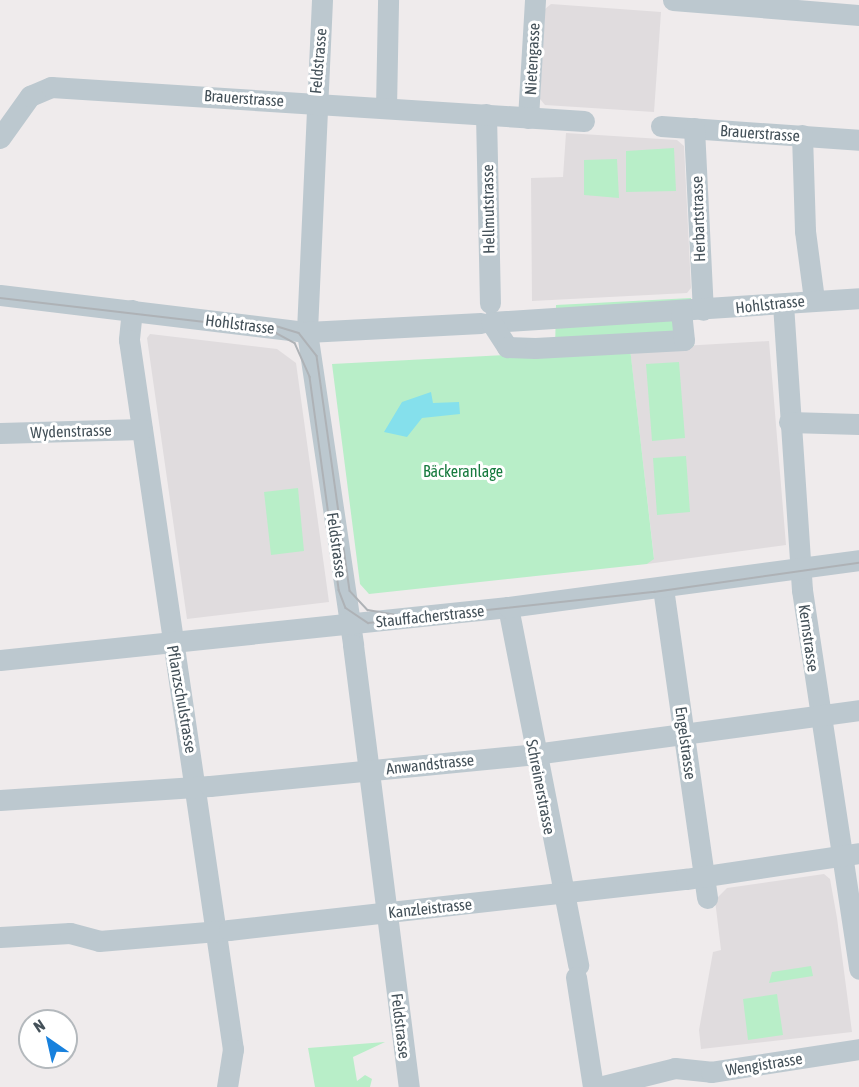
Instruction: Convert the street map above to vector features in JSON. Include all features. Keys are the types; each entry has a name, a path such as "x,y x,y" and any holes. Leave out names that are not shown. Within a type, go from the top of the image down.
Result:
{"street":[{"name":"Feldstrasse","path":"322,0 314,103 307,332 349,624 409,1087"},
{"path":"386,108 388,0"},
{"name":"Nietengasse","path":"528,118 535,0"},
{"path":"673,0 859,15"},
{"name":"Brauerstrasse","path":"0,138 30,96 51,87 584,121"},
{"name":"Hellmutstrasse","path":"486,114 490,303"},
{"name":"Brauerstrasse","path":"661,126 859,140"},
{"name":"Herbartstrasse","path":"694,128 702,310"},
{"path":"802,135 805,231 814,299"},
{"name":"Hohlstrasse","path":"0,295 307,332 481,323"},
{"name":"Hohlstrasse","path":"681,312 684,340 535,348 507,347 491,322 681,312 783,304 814,299 859,298"},
{"name":"Kernstrasse","path":"783,304 800,569 820,716 850,854 859,969"},
{"name":"Pflanzschulstrasse","path":"132,310 129,340 233,1049 227,1087"},
{"path":"789,422 859,424"},
{"name":"Wydenstrasse","path":"0,433 142,429"},
{"name":"Stauffacherstrasse","path":"0,660 172,645 508,607 859,560"},
{"name":"Engelstrasse","path":"663,588 707,898"},
{"name":"Schreinerstrasse","path":"508,607 564,893 593,1087"},
{"name":"Anwandstrasse","path":"0,800 196,787 535,754 685,736 859,710"},
{"name":"Kanzleistrasse","path":"0,937 70,933 99,941 217,931 705,877 850,854"},
{"name":"Wengistrasse","path":"598,1087 675,1068 696,1078 720,1071 859,1049"}],"shaded area":[{"path":"551,4 661,12 654,112 545,105 540,99 545,9"},
{"path":"566,133 677,140 684,146 691,288 687,293 532,301 531,178 563,177"},
{"path":"150,334 277,349 296,363 329,602 187,619 147,338"},
{"path":"769,341 786,545 647,564 654,558 630,349"},
{"path":"824,874 830,879 837,918 852,1032 701,1049 699,1030 713,952 721,950 715,900 727,888"}],"green space":[{"path":"674,148 676,191 626,192 626,151"},
{"path":"617,159 619,198 584,195 584,160"},
{"name":"Bäckeranlage","path":"691,298 694,346 630,348 654,559 647,564 369,594 360,584 332,364 622,349 555,350 556,305"},
{"path":"679,362 685,438 652,441 646,364"},
{"path":"686,456 690,512 657,515 653,458"},
{"path":"298,488 304,551 271,555 264,492"},
{"path":"811,966 813,976 769,983 772,972"},
{"path":"777,994 783,1035 748,1040 743,999"},
{"path":"385,1042 353,1057 357,1081 365,1075 372,1079 370,1087 315,1087 308,1048"}],"water":[{"path":"431,392 433,403 459,402 460,414 422,418 407,437 384,432 402,402"}],"tram line":[{"path":"0,298 247,327 276,333 295,343 310,377 339,590 346,608 368,623 654,592 859,563"},
{"path":"266,323 299,333 317,356 350,591 368,610 401,616"}]}
